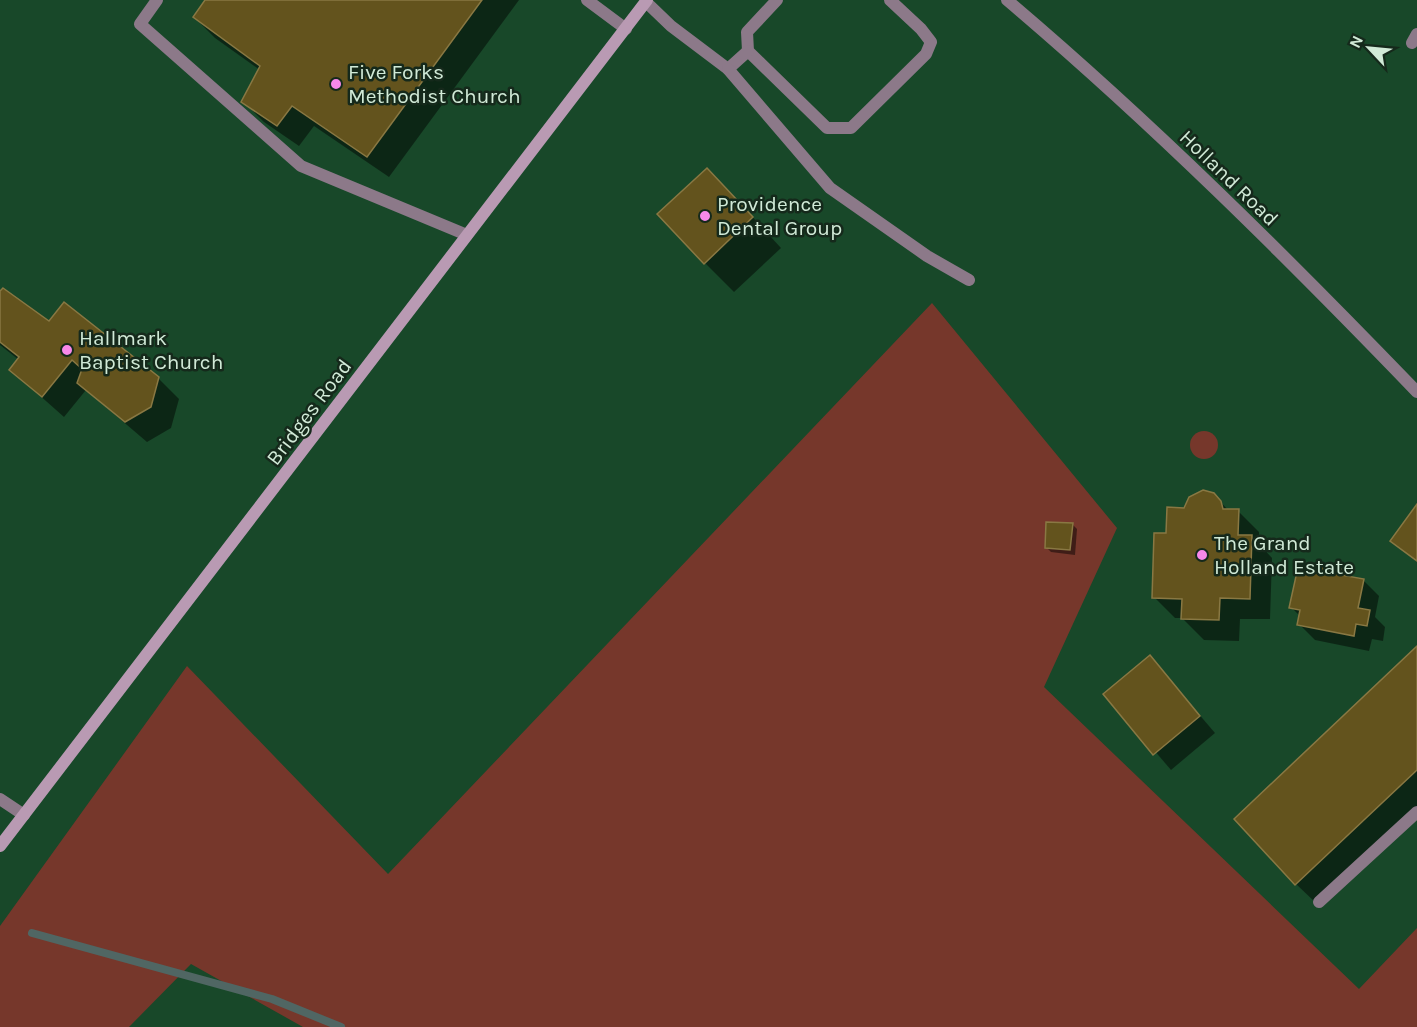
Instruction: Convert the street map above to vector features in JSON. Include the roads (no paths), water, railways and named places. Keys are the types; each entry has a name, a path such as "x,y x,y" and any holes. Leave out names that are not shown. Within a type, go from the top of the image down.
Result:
{"main road":[{"name":"Bridges Road","path":"0,846 646,1"}],"street":[{"path":"157,0 140,24 301,166 467,235"},
{"path":"587,0 626,29"},
{"path":"777,0 747,32 748,51 827,128 851,128 926,54 930,42 921,29 890,0"},
{"name":"Holland Road","path":"1007,0 1176,153 1330,301 1417,392"},
{"path":"646,1 671,26 728,69 830,188 927,256 969,280"},
{"path":"728,69 748,51"},
{"path":"0,799 24,814"},
{"path":"1319,902 1417,813"}],"waterway":[{"path":"32,933 272,999 341,1027"}],"place":[{"name":"Five Forks Methodist Church","path":"336,84"},
{"name":"Providence Dental Group","path":"705,216"},
{"name":"Hallmark Baptist Church","path":"67,350"},
{"name":"The Grand Holland Estate","path":"1202,555"}]}
